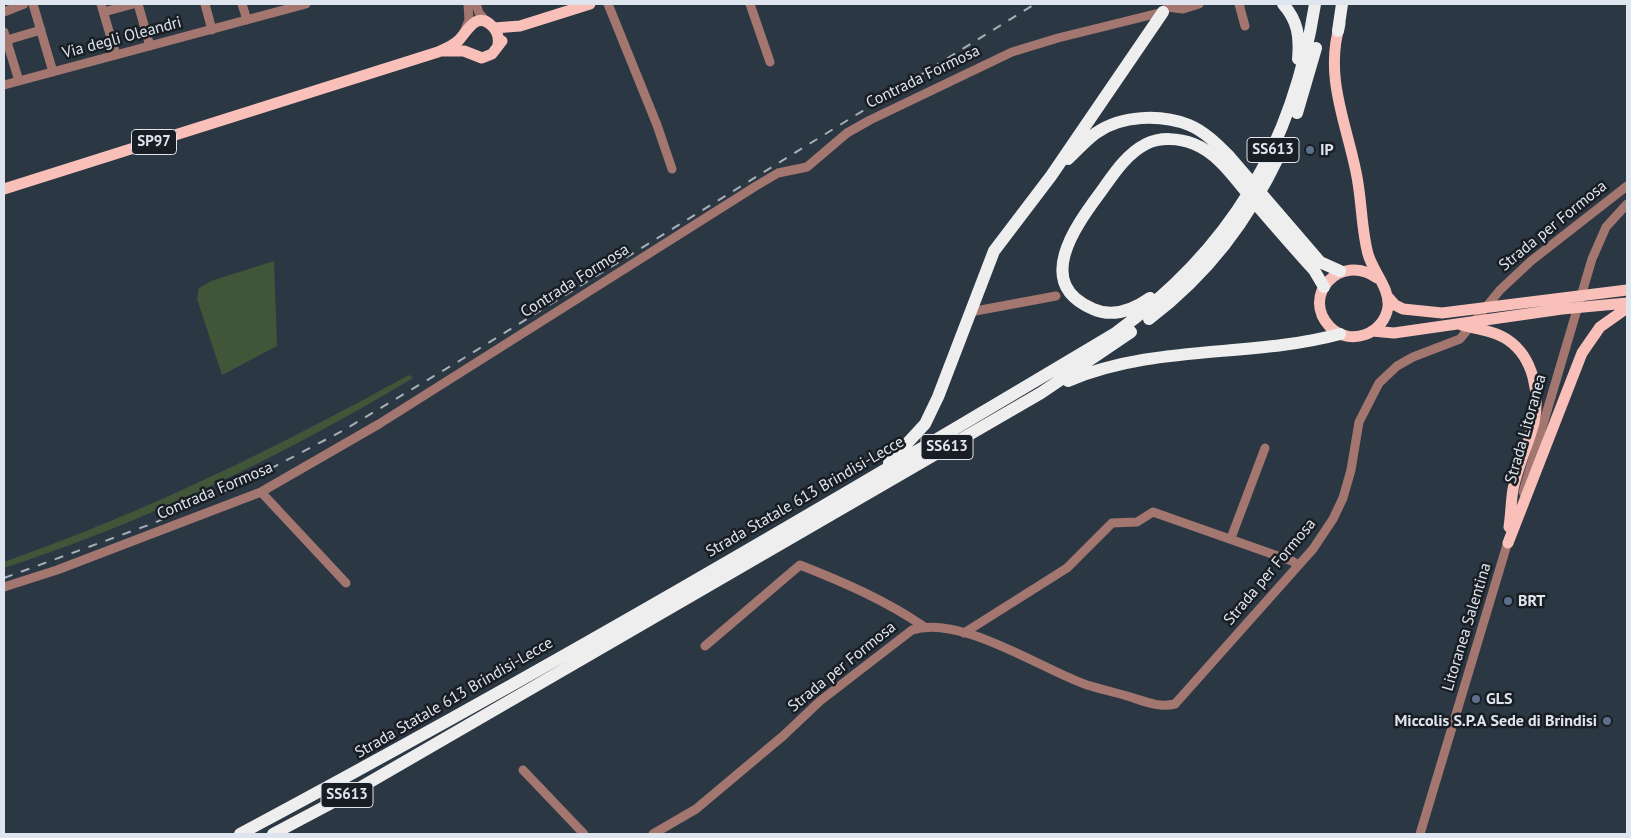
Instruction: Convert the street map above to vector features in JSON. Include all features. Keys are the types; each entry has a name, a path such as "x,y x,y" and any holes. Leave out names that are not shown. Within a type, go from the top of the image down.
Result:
{"highway":[{"path":"1283,4 1294,18 1300,42 1294,96"},
{"name":"Strada Statale 613 Brindisi-Lecce","path":"240,834 367,766 871,480 1114,334 1150,308 1210,248 1260,175 1279,138 1294,96 1308,44 1315,4"},
{"name":"Strada Statale 613 Brindisi-Lecce","path":"273,834 356,790 1041,393 1117,343 1161,310 1220,253 1268,180 1305,92 1317,46 1324,4"},
{"path":"1338,31 1342,4"},
{"path":"871,480 925,424 938,397 994,252 1051,176 1166,8"},
{"path":"1051,176 1096,132 1110,126 1142,118 1161,119 1189,126 1218,144 1234,170 1288,233 1324,287"},
{"path":"1184,273 1139,306 1115,314 1100,312 1079,303 1065,285 1062,267 1066,245 1078,222 1125,159 1148,143 1171,139 1195,144 1234,170"},
{"path":"1288,233 1320,262 1340,271"},
{"path":"1041,393 1078,377 1141,360 1301,344 1340,334"}],"main road":[{"path":"520,26 472,23 464,32 463,43 467,52 482,58 492,54 507,34 520,26 590,4"},
{"path":"1347,4 1338,31 1333,64 1336,91 1356,172 1366,248 1377,278 1395,305 1411,312 1460,312 1627,290"},
{"path":"490,25 498,36 498,45"},
{"name":"SP97","path":"438,52 458,40 464,32"},
{"name":"SP97","path":"4,189 438,52 457,50 467,52"},
{"path":"1377,278 1359,269 1340,271 1324,287 1320,298 1320,309 1331,328 1340,334 1357,337 1372,331 1394,333 1461,325 1562,309 1627,303"},
{"path":"1372,331 1385,316 1388,296"},
{"path":"1508,543 1582,352 1600,326 1627,308"},
{"path":"1461,325 1488,331 1508,340 1524,356 1532,372 1536,392 1534,422 1514,488 1508,543"}],"street":[{"path":"4,12 24,4"},
{"path":"33,4 53,72"},
{"path":"116,55 103,8 133,4"},
{"path":"138,4 150,46"},
{"path":"205,4 212,30"},
{"path":"242,4 247,20"},
{"name":"Via degli Oleandri","path":"4,85 247,20 271,8 301,4"},
{"path":"464,32 469,20 468,4"},
{"path":"476,4 479,13 490,25"},
{"path":"608,4 657,125 672,169"},
{"path":"750,4 770,62"},
{"name":"Contrada Formosa","path":"4,587 57,570 261,492 379,424 756,186 778,173 806,167 848,133 870,120 1012,52 1166,8 1183,9 1199,4"},
{"path":"1239,4 1245,26"},
{"path":"19,81 5,36 41,30"},
{"name":"Strada per Formosa","path":"705,646 800,565 844,581 900,611 923,626 964,633 1026,657 1086,685 1158,706 1175,704 1312,549 1336,512 1351,470 1359,422 1379,383 1405,362 1460,339 1500,290 1531,261 1627,186"},
{"name":"Strada Litoranea","path":"1508,543 1592,259 1606,227 1627,204"},
{"path":"970,312 1056,296"},
{"path":"1231,538 1265,448"},
{"path":"261,492 346,583"},
{"path":"964,633 1068,568 1112,524 1132,524 1148,513 1158,512 1231,538 1298,565"},
{"name":"Litoranea Salentina","path":"1420,834 1508,543"},
{"name":"Strada per Formosa","path":"653,834 696,809 783,736 848,678 912,630 923,626"},
{"path":"524,770 584,834"}],"green space":[{"path":"274,261 277,346 222,375 197,299 199,288 211,281"},
{"path":"409,375 413,378 364,407 214,485 58,550 4,568 4,562 109,522 211,477 310,428"}],"railway":[{"path":"4,578 154,523 249,480 344,430 464,358 1035,4"}],"place":[{"name":"IP","path":"1310,150"},
{"name":"BRT","path":"1508,601"},
{"name":"GLS","path":"1476,699"},
{"name":"Miccolis S.P.A Sede di Brindisi","path":"1607,721"}]}
